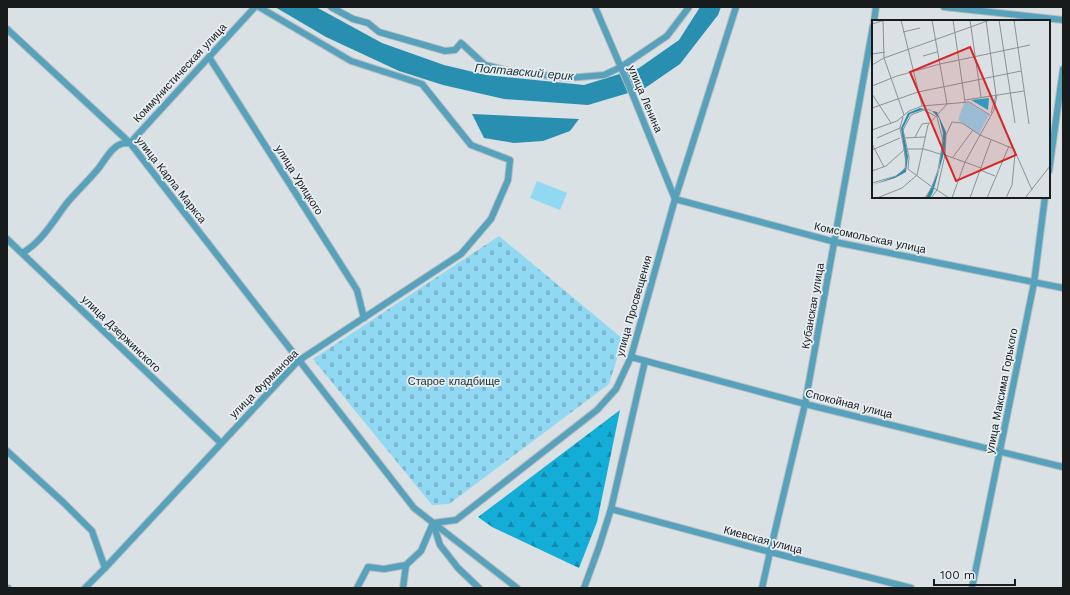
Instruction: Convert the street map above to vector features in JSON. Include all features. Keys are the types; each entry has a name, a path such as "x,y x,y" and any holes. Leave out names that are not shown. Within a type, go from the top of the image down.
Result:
{"street":[{"name":"Коммунистическая улица","path":"22,253 30,248 45,233 69,200 100,167 109,154 120,144 130,143 208,57 256,7"},
{"name":"улица Фурманова","path":"85,588 298,361 461,254 491,219 508,180 510,160 471,145 422,84 351,61 259,7"},
{"path":"331,7 353,19 368,23 379,32 444,51 455,50 461,43 484,65 509,71 568,78 604,74 620,67 667,36 689,7"},
{"name":"улица Ленина","path":"595,7 675,199"},
{"name":"улица Просвещения","path":"433,523 456,520 597,410 616,389 632,357 675,199 736,7"},
{"path":"874,20 876,7"},
{"path":"944,7 1063,20"},
{"name":"улица Карла Маркса","path":"7,29 130,143 298,361 414,508 517,588"},
{"name":"Кубанская улица","path":"762,588 805,404 872,32"},
{"name":"улица Урицкого","path":"208,57 357,290 364,318"},
{"path":"1050,164 1063,69"},
{"name":"улица Максима Горького","path":"972,588 1034,283 1045,198"},
{"name":"Комсомольская улица","path":"675,199 834,242 1063,288"},
{"name":"улица Дзержинского","path":"8,242 22,253 221,443"},
{"name":"Спокойная улица","path":"632,357 805,404 1000,450 1063,467"},
{"path":"584,588 611,509 645,361"},
{"path":"7,451 64,502 92,531 105,568"},
{"name":"Киевская улица","path":"611,509 911,588"},
{"path":"357,588 368,567 384,569 406,565 421,551 433,523"},
{"path":"433,523 440,545 458,568 478,588"},
{"path":"403,588 406,565"}],"green space":[{"path":"537,181 567,193 560,210 530,198"},
{"name":"Старое кладбище","path":"499,236 623,339 609,384 449,504 432,505 313,359"},
{"path":"620,410 597,522 579,568 492,527 478,517"}],"shaded area":[{"path":"275,7 316,7 382,43 444,65 486,75 584,85 639,68 679,40 700,7 721,7 718,15 680,64 645,88 588,105 504,99 443,85 399,71 326,37"},
{"path":"472,114 579,119 570,131 543,141 514,143 484,138"}],"water label":[{"name":"Полтавский ерик","path":"524,72"}]}
